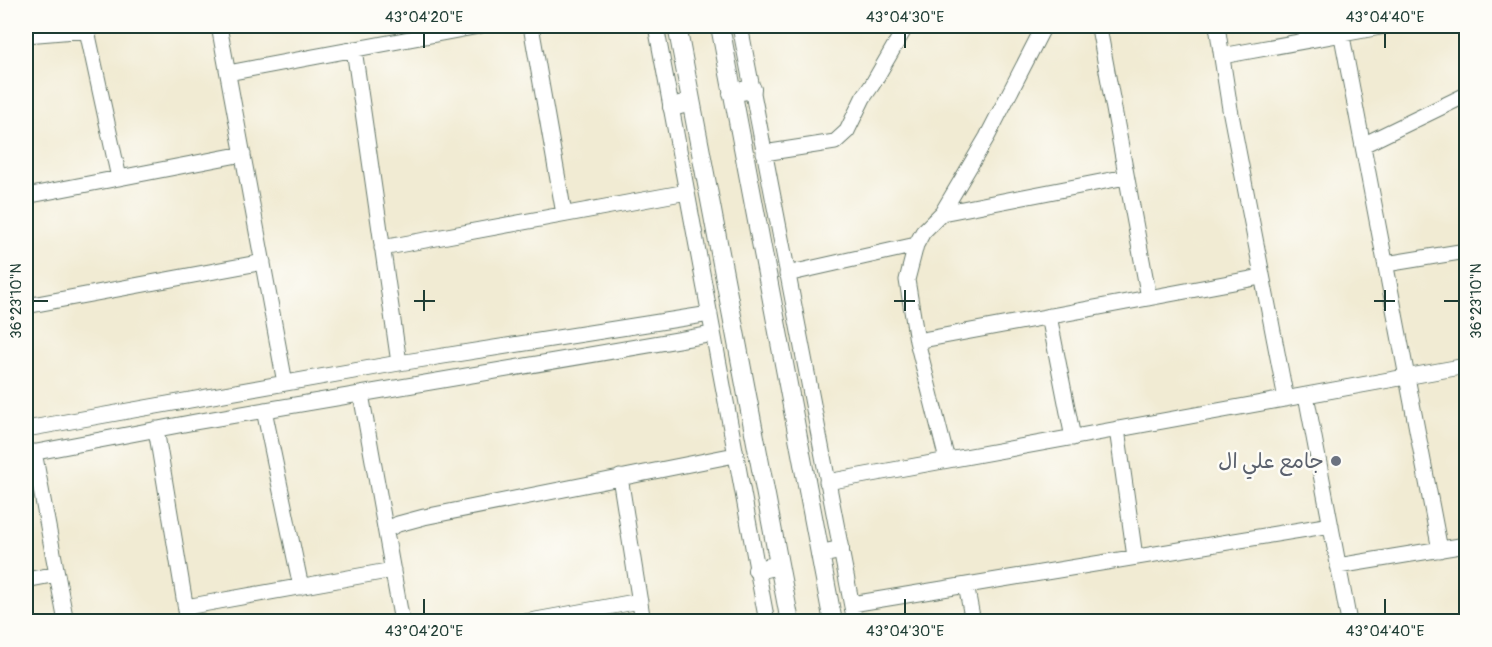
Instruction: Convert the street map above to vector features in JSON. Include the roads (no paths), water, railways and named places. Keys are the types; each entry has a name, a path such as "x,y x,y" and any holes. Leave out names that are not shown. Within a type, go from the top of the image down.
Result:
{"main road":[{"path":"677,26 790,621"},
{"path":"720,26 832,621"},
{"path":"732,93 752,89"},
{"path":"672,107 692,102"},
{"path":"820,554 840,550"},
{"path":"757,570 779,565"}],"street":[{"path":"219,26 285,383"},
{"path":"228,73 479,26"},
{"path":"531,26 564,214"},
{"path":"656,26 767,621"},
{"path":"740,26 855,621"},
{"path":"764,153 835,142 847,131 863,98 906,26"},
{"path":"947,460 917,341 907,280 916,245 923,232 942,213 987,137 1044,26"},
{"path":"1102,26 1126,177 1149,298"},
{"path":"1217,26 1261,277 1275,334 1286,399"},
{"path":"1222,56 1341,30 1386,26"},
{"path":"26,35 87,28 119,178"},
{"path":"1341,30 1440,550"},
{"path":"354,49 399,363"},
{"path":"1363,145 1467,95"},
{"path":"26,196 243,154"},
{"path":"942,213 1126,177"},
{"path":"382,248 687,192"},
{"path":"787,274 916,245"},
{"path":"1386,264 1467,251"},
{"path":"26,306 263,262"},
{"path":"917,341 1261,277"},
{"path":"26,429 399,363 710,314"},
{"path":"1049,316 1073,438"},
{"path":"66,621 30,453 195,422 713,334"},
{"path":"827,483 1467,366"},
{"path":"361,394 402,621"},
{"path":"1306,395 1349,621"},
{"path":"192,399 195,422"},
{"path":"264,410 301,586"},
{"path":"156,429 187,614 301,586 393,570"},
{"path":"1117,429 1135,557"},
{"path":"386,530 424,517 735,455"},
{"path":"620,477 643,621"},
{"path":"852,604 1331,525"},
{"path":"1338,566 1467,545"},
{"path":"26,580 57,574"},
{"path":"966,585 973,621"},
{"path":"525,621 640,601"}],"place":[{"name":"جامع علي ال","path":"1336,461"}]}
